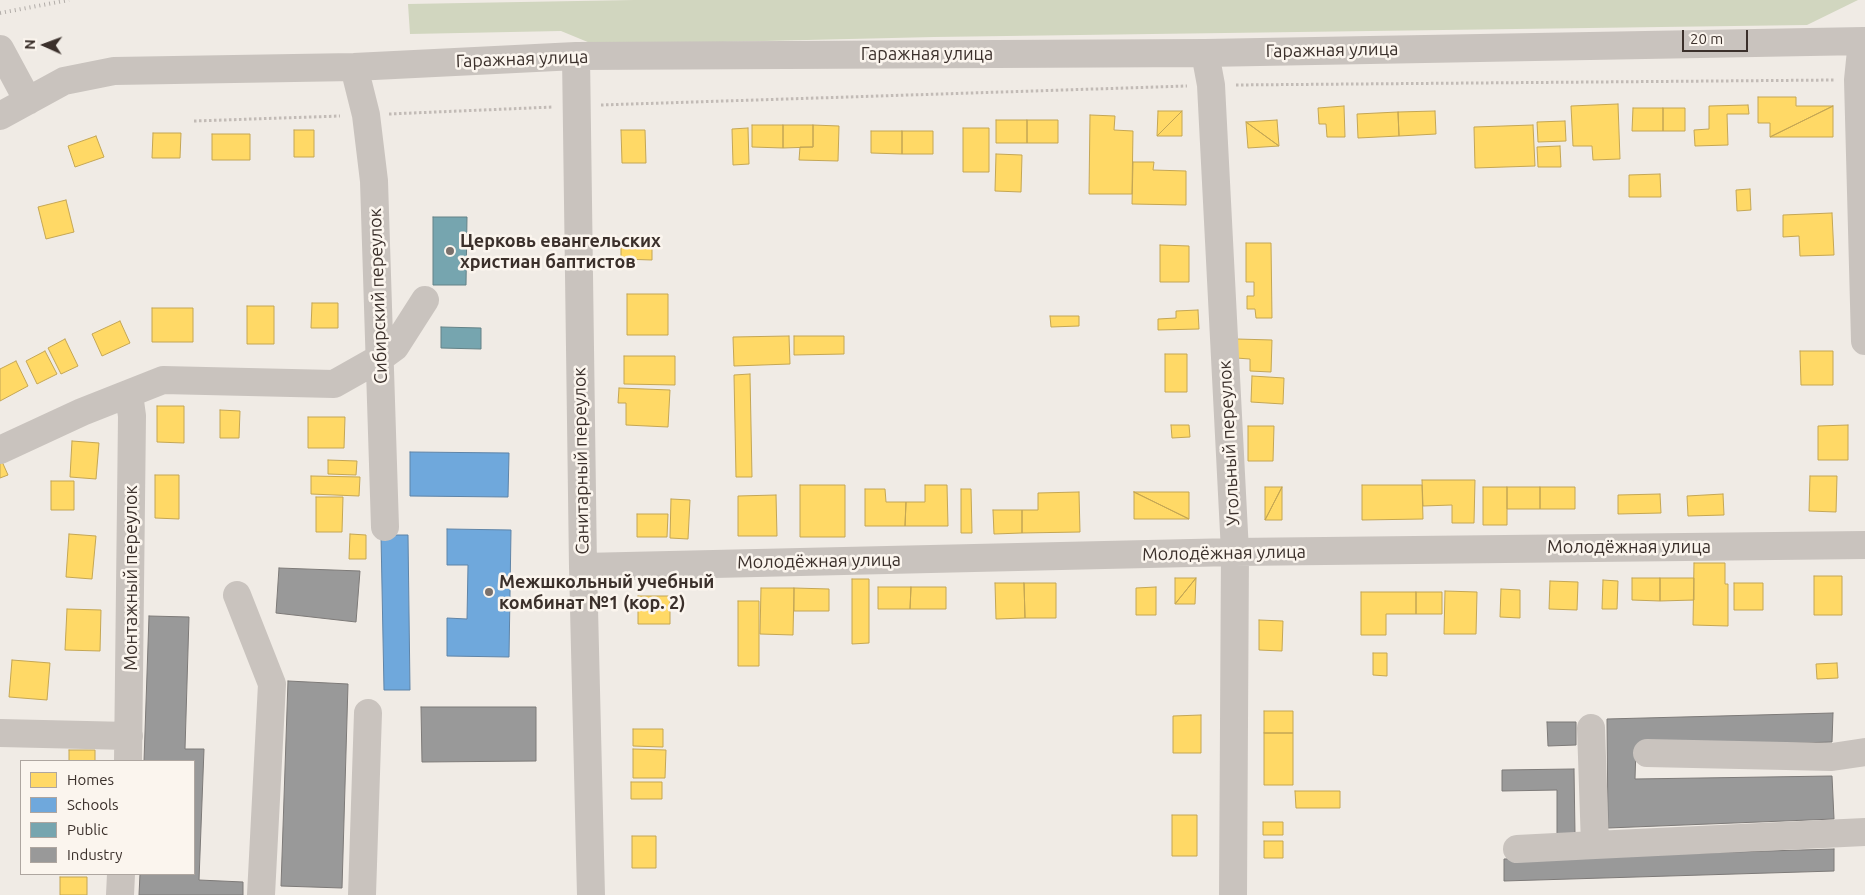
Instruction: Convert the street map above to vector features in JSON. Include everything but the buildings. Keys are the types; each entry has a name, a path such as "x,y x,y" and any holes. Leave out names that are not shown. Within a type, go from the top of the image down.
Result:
{"street":[{"name":"Гаражная улица","path":"0,116 64,81 114,71 354,66 576,56 1205,52 1864,41"},
{"path":"1864,41 1858,80 1865,341"},
{"path":"0,49 28,101"},
{"name":"Угольный переулок","path":"1205,52 1211,85 1235,552 1233,895"},
{"name":"Санитарный переулок","path":"576,56 583,566 591,895"},
{"name":"Сибирский переулок","path":"354,66 366,115 374,181 385,527"},
{"path":"0,450 82,412 163,380 334,384 380,358 395,347 425,300"},
{"name":"Монтажный переулок","path":"128,749 132,416 129,394"},
{"name":"Молодёжная улица","path":"583,566 1235,552 1865,545"},
{"path":"237,595 272,684 261,895"},
{"path":"362,895 368,713"},
{"path":"1591,728 1595,845"},
{"path":"0,733 128,749"},
{"path":"1646,753 1832,757 1865,752"},
{"path":"1517,850 1865,832"},
{"path":"120,895 121,875"}],"path":[{"path":"194,121 1211,85 1858,80"}],"green space":[{"path":"634,0 1858,0 1807,25 934,37 595,45 561,31 410,34 408,4"}],"railway":[{"path":"0,13 69,0"}],"place":[{"name":"Церковь евангельских христиан баптистов","path":"450,251"},
{"name":"Межшкольный учебный комбинат №1 (кор. 2)","path":"489,592"}]}
